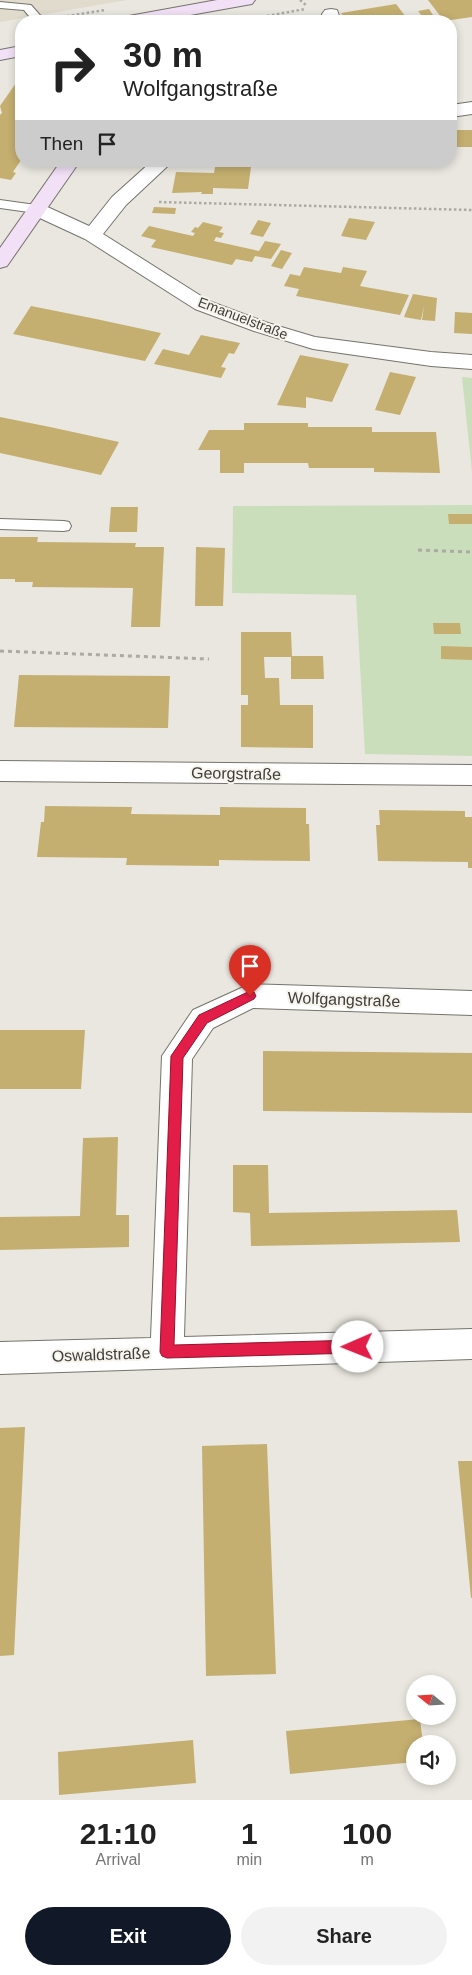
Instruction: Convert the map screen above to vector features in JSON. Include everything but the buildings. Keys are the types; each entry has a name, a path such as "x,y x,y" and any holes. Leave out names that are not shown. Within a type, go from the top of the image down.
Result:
{"street":[{"path":"166,15 246,0"},
{"path":"0,55 15,52"},
{"path":"457,110 472,108"},
{"path":"0,262 67,167"},
{"path":"92,235 119,201 157,167"},
{"name":"Emanuelstraße","path":"36,209 92,235 202,305 260,327 314,343 431,359 472,362"},
{"name":"Georgstraße","path":"0,771 472,775"},
{"name":"Wolfgangstraße","path":"167,1352 177,1056 203,1019 250,996 472,1003"},
{"name":"Oswaldstraße","path":"0,1358 472,1344"}],"lane":[{"path":"0,4 27,7 33,15"},
{"path":"0,204 36,209"},
{"path":"0,524 64,526"}],"path":[{"path":"273,15 314,8"},
{"path":"75,15 105,10"},
{"path":"119,201 472,210"},
{"path":"418,550 472,552"},
{"path":"0,652 209,659"}],"shaded area":[{"path":"0,0 127,0 40,15 15,15 15,19 0,22"}],"green space":[{"path":"462,377 472,378 472,472"},
{"path":"472,505 472,756 365,754 356,595 232,593 233,506"}],"route":[{"path":"250,996 203,1019 177,1056 167,1352 358,1347"}]}
